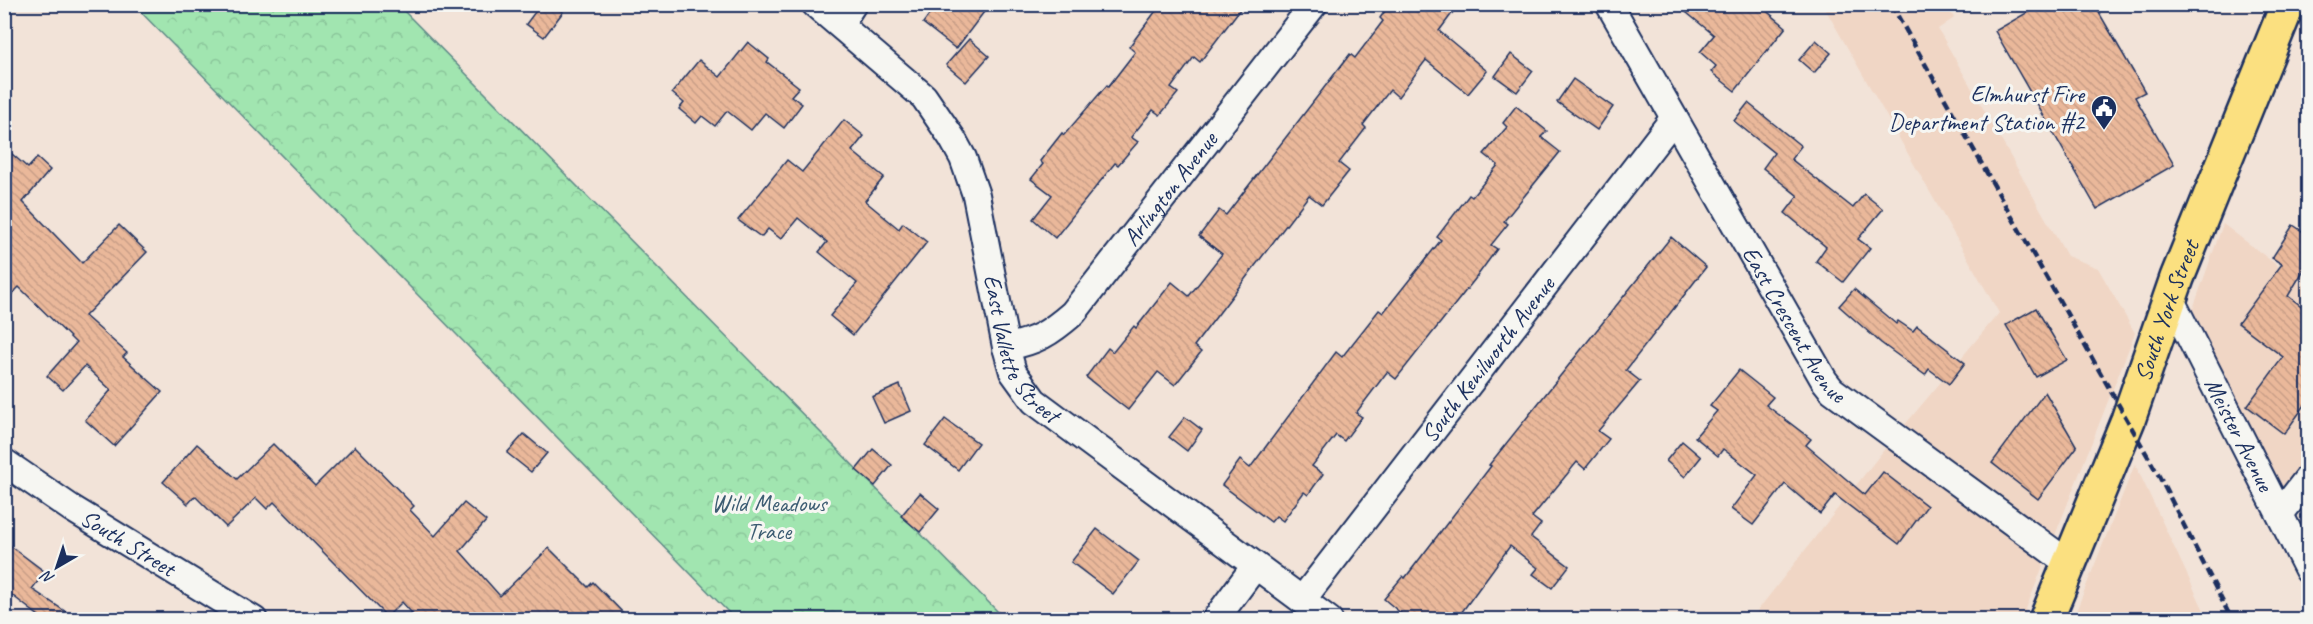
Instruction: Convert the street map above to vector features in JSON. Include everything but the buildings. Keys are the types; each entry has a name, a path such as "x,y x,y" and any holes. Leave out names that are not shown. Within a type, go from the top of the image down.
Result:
{"main road":[{"name":"South York Street","path":"2046,620 2128,420 2170,298 2288,4"}],"street":[{"name":"East Vallette Street","path":"814,4 846,14 924,97 952,138 963,158 976,195 1013,372 1034,400 1329,620"},
{"name":"Arlington Avenue","path":"1006,347 1028,343 1052,332 1073,313 1314,4"},
{"name":"East Crescent Avenue","path":"1610,4 1824,380 1832,390 2068,563"},
{"name":"South Kenilworth Avenue","path":"1302,600 1674,118"},
{"name":"Meister Avenue","path":"2170,298 2308,570"},
{"name":"South Street","path":"4,462 71,508 254,620"},
{"path":"2281,513 2308,478"},
{"path":"1215,620 1255,566"}],"shaded area":[{"path":"1823,5 1946,5 1954,18 1938,29 2067,256 2098,268 2135,333 2022,619 1750,620 1887,446 1999,313"},
{"path":"2223,224 2308,289 2308,495 2293,516 2188,323"},
{"path":"2135,464 2208,619 2073,619"}],"green space":[{"name":"Wild Meadows Trace","path":"134,5 398,5 1005,619 735,619"}],"railway":[{"path":"1891,4 2159,476 2232,620"}],"place":[{"name":"Elmhurst Fire Department Station #2","path":"2104,131"}]}
